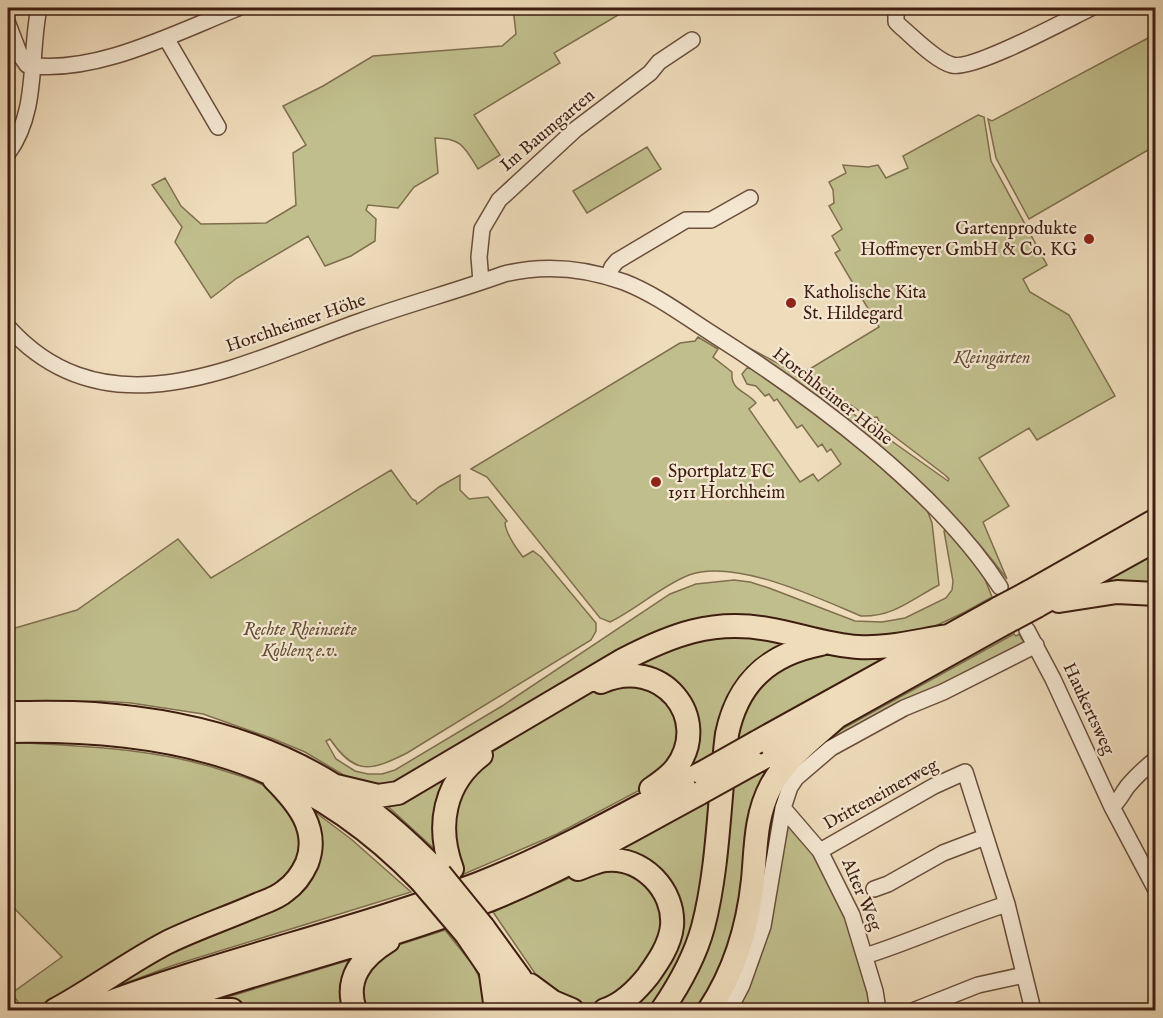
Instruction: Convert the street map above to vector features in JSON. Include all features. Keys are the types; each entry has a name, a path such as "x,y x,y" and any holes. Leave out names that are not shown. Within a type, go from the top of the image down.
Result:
{"highway":[{"path":"1033,599 1155,520"},
{"path":"755,753 838,716 1008,612 1155,540"},
{"path":"1033,599 1117,592 1155,594"},
{"path":"503,894 562,867 949,636 1008,612"},
{"path":"336,786 378,796 398,793 623,660 686,632 720,626 752,627 826,643 873,647 949,636"},
{"path":"662,1011 685,972 702,929 709,899 727,734 734,709 746,687 768,665 791,652 826,643"},
{"path":"438,874 444,842 444,813 454,783 472,761 498,743 605,680 615,676 633,674 660,682 675,696 687,724 687,743 677,766 665,779 556,849"},
{"path":"8,713 94,714 181,726 225,737 262,750 312,772 336,786 390,826 464,902 490,966 518,1011"},
{"path":"710,1011 730,974 743,938 750,900 756,836 766,796 772,783 789,762 838,716"},
{"path":"8,730 80,731 160,740 210,751 264,770 304,789 352,819 382,843 438,874 475,930 520,978 553,1002 572,1011"},
{"path":"55,1011 162,945 275,898 299,878 308,860 311,838 309,827 291,797 264,770"},
{"path":"89,1011 187,975 331,932 477,884 701,783"},
{"path":"146,1011 412,927 605,860 632,863 644,869 654,878 669,901 672,927 669,940 640,987 622,1002 605,1011"},
{"path":"355,1011 351,992 353,980 363,960 373,950 412,927"},
{"path":"490,966 496,1011"},
{"path":"520,978 540,1011"},
{"path":"192,1011 232,1011"}],"street":[{"path":"8,153 20,132 27,112 39,8"},
{"path":"8,24 23,61 27,65 56,67 87,63 166,38 238,8"},
{"path":"896,8 896,22 944,62 957,66 982,59 1091,8"},
{"path":"166,38 218,127"},
{"name":"Im Baumgarten","path":"481,282 479,257 482,230 499,200 576,129 650,73 659,62 692,40"},
{"path":"608,277 617,261 686,220 711,220 750,198"},
{"name":"Horchheimer Höhe","path":"8,327 36,353 64,370 107,383 152,385 193,379 222,370 504,273 539,268 574,269 608,277 651,296 731,345 850,433 931,504 971,548 1008,612"},
{"name":"Haukertsweg","path":"1008,612 1036,645 1112,807 1155,890"},
{"path":"729,1011 745,976 763,926 783,808 790,787 796,778 831,748 904,708 969,680 1036,645"},
{"path":"1112,807 1118,802 1125,789 1155,759"},
{"name":"Dritteneimerweg","path":"820,851 934,786 965,772 1007,904 1034,1011"},
{"name":"Alter Weg","path":"783,808 820,851 852,915 875,991 878,1011"},
{"path":"874,889 888,884 943,853 985,837"},
{"path":"865,956 905,944 964,917 1007,904"},
{"path":"915,1011 978,986 1024,975"},
{"path":"8,1006 11,1011"}],"green space":[{"path":"513,8 630,8 554,53 560,63 474,115 500,155 478,169 470,155 457,142 435,138 438,173 414,187 398,208 368,205 366,210 376,219 375,241 351,256 325,266 308,236 237,278 211,298 175,242 182,227 152,185 165,178 181,206 201,224 266,223 296,205 293,153 306,145 283,106 323,86 373,56 502,46 516,34"},
{"path":"1150,37 1156,44 1155,146 1029,219 996,158 988,119 992,121"},
{"name":"Kleingärten","path":"978,115 984,117 991,161 1047,265 1023,279 1030,292 1069,315 1115,396 1037,440 1029,428 979,458 1009,506 983,522 1007,579 964,527 900,464 848,422 742,346 742,344 794,372 948,481 945,475 882,427 877,417 870,418 803,373 879,327 835,253 840,250 832,236 842,229 829,206 834,203 833,190 829,182 846,173 843,165 868,167 878,165 886,178 908,168 903,156"},
{"path":"647,147 661,169 587,213 573,191"},
{"path":"698,337 718,349 713,357 732,372 736,387 756,403 749,409 800,482 813,474 818,481 841,464 831,449 827,452 822,444 818,447 802,425 797,428 777,399 774,401 769,394 765,396 756,386 747,384 742,374 747,368 755,369 859,447 927,510 932,523 939,585 883,614 861,616 776,582 729,572 708,571 689,575 679,580 610,622 600,618 487,477 471,469 680,343 695,341"},
{"name":"Rechte Rheinseite Koblenz e.v.","path":"391,470 417,504 460,475 460,490 469,499 488,497 507,521 505,523 507,532 523,557 533,551 541,557 596,623 596,631 591,640 407,753 383,764 364,767 356,764 339,751 330,739 326,741 336,759 355,771 368,774 382,774 395,770 502,706 670,594 696,584 734,580 750,582 855,621 882,622 905,618 946,598 952,590 953,581 944,531 947,530 982,572 992,597 929,629 878,641 704,622 397,787 357,783 305,752 203,714 131,703 100,701 8,704 8,630 77,610 178,539 211,578"},
{"path":"1155,554 1155,588 1098,585"},
{"path":"696,634 801,641 779,651 718,753 672,782 695,731 635,669 636,659"},
{"path":"1014,634 1016,636 1019,634 1026,646 807,763 772,848 726,995 761,849 782,780 833,734"},
{"path":"905,648 732,745 754,686 805,654"},
{"path":"622,680 671,700 682,742 653,783 557,834 464,874 451,833 462,785 485,756 598,687"},
{"path":"8,742 147,753 201,764 269,788 282,799 304,826 293,878 46,1010 23,1010 12,993 62,957 8,902"},
{"path":"780,762 736,939 703,1010 668,1010 678,997 728,789"},
{"path":"458,764 441,855 382,801"},
{"path":"713,797 708,861 688,946 653,1010 620,1010 680,912 612,849"},
{"path":"311,809 351,839 411,892 174,965 99,993 117,978 290,896"},
{"path":"786,816 820,856 847,915 872,1010 733,1010"},
{"path":"619,865 655,886 666,927 643,973 599,1005 577,1006 543,985 493,912 594,867"},
{"path":"445,930 473,965 491,1010 361,1010 359,980 395,946"},
{"path":"356,958 349,1010 259,1010 218,1000"}],"place":[{"name":"Gartenprodukte Hoffmeyer GmbH & Co. KG","path":"1089,239"},
{"name":"Katholische Kita St. Hildegard","path":"791,303"},
{"name":"Sportplatz FC 1911 Horchheim","path":"656,482"}]}
